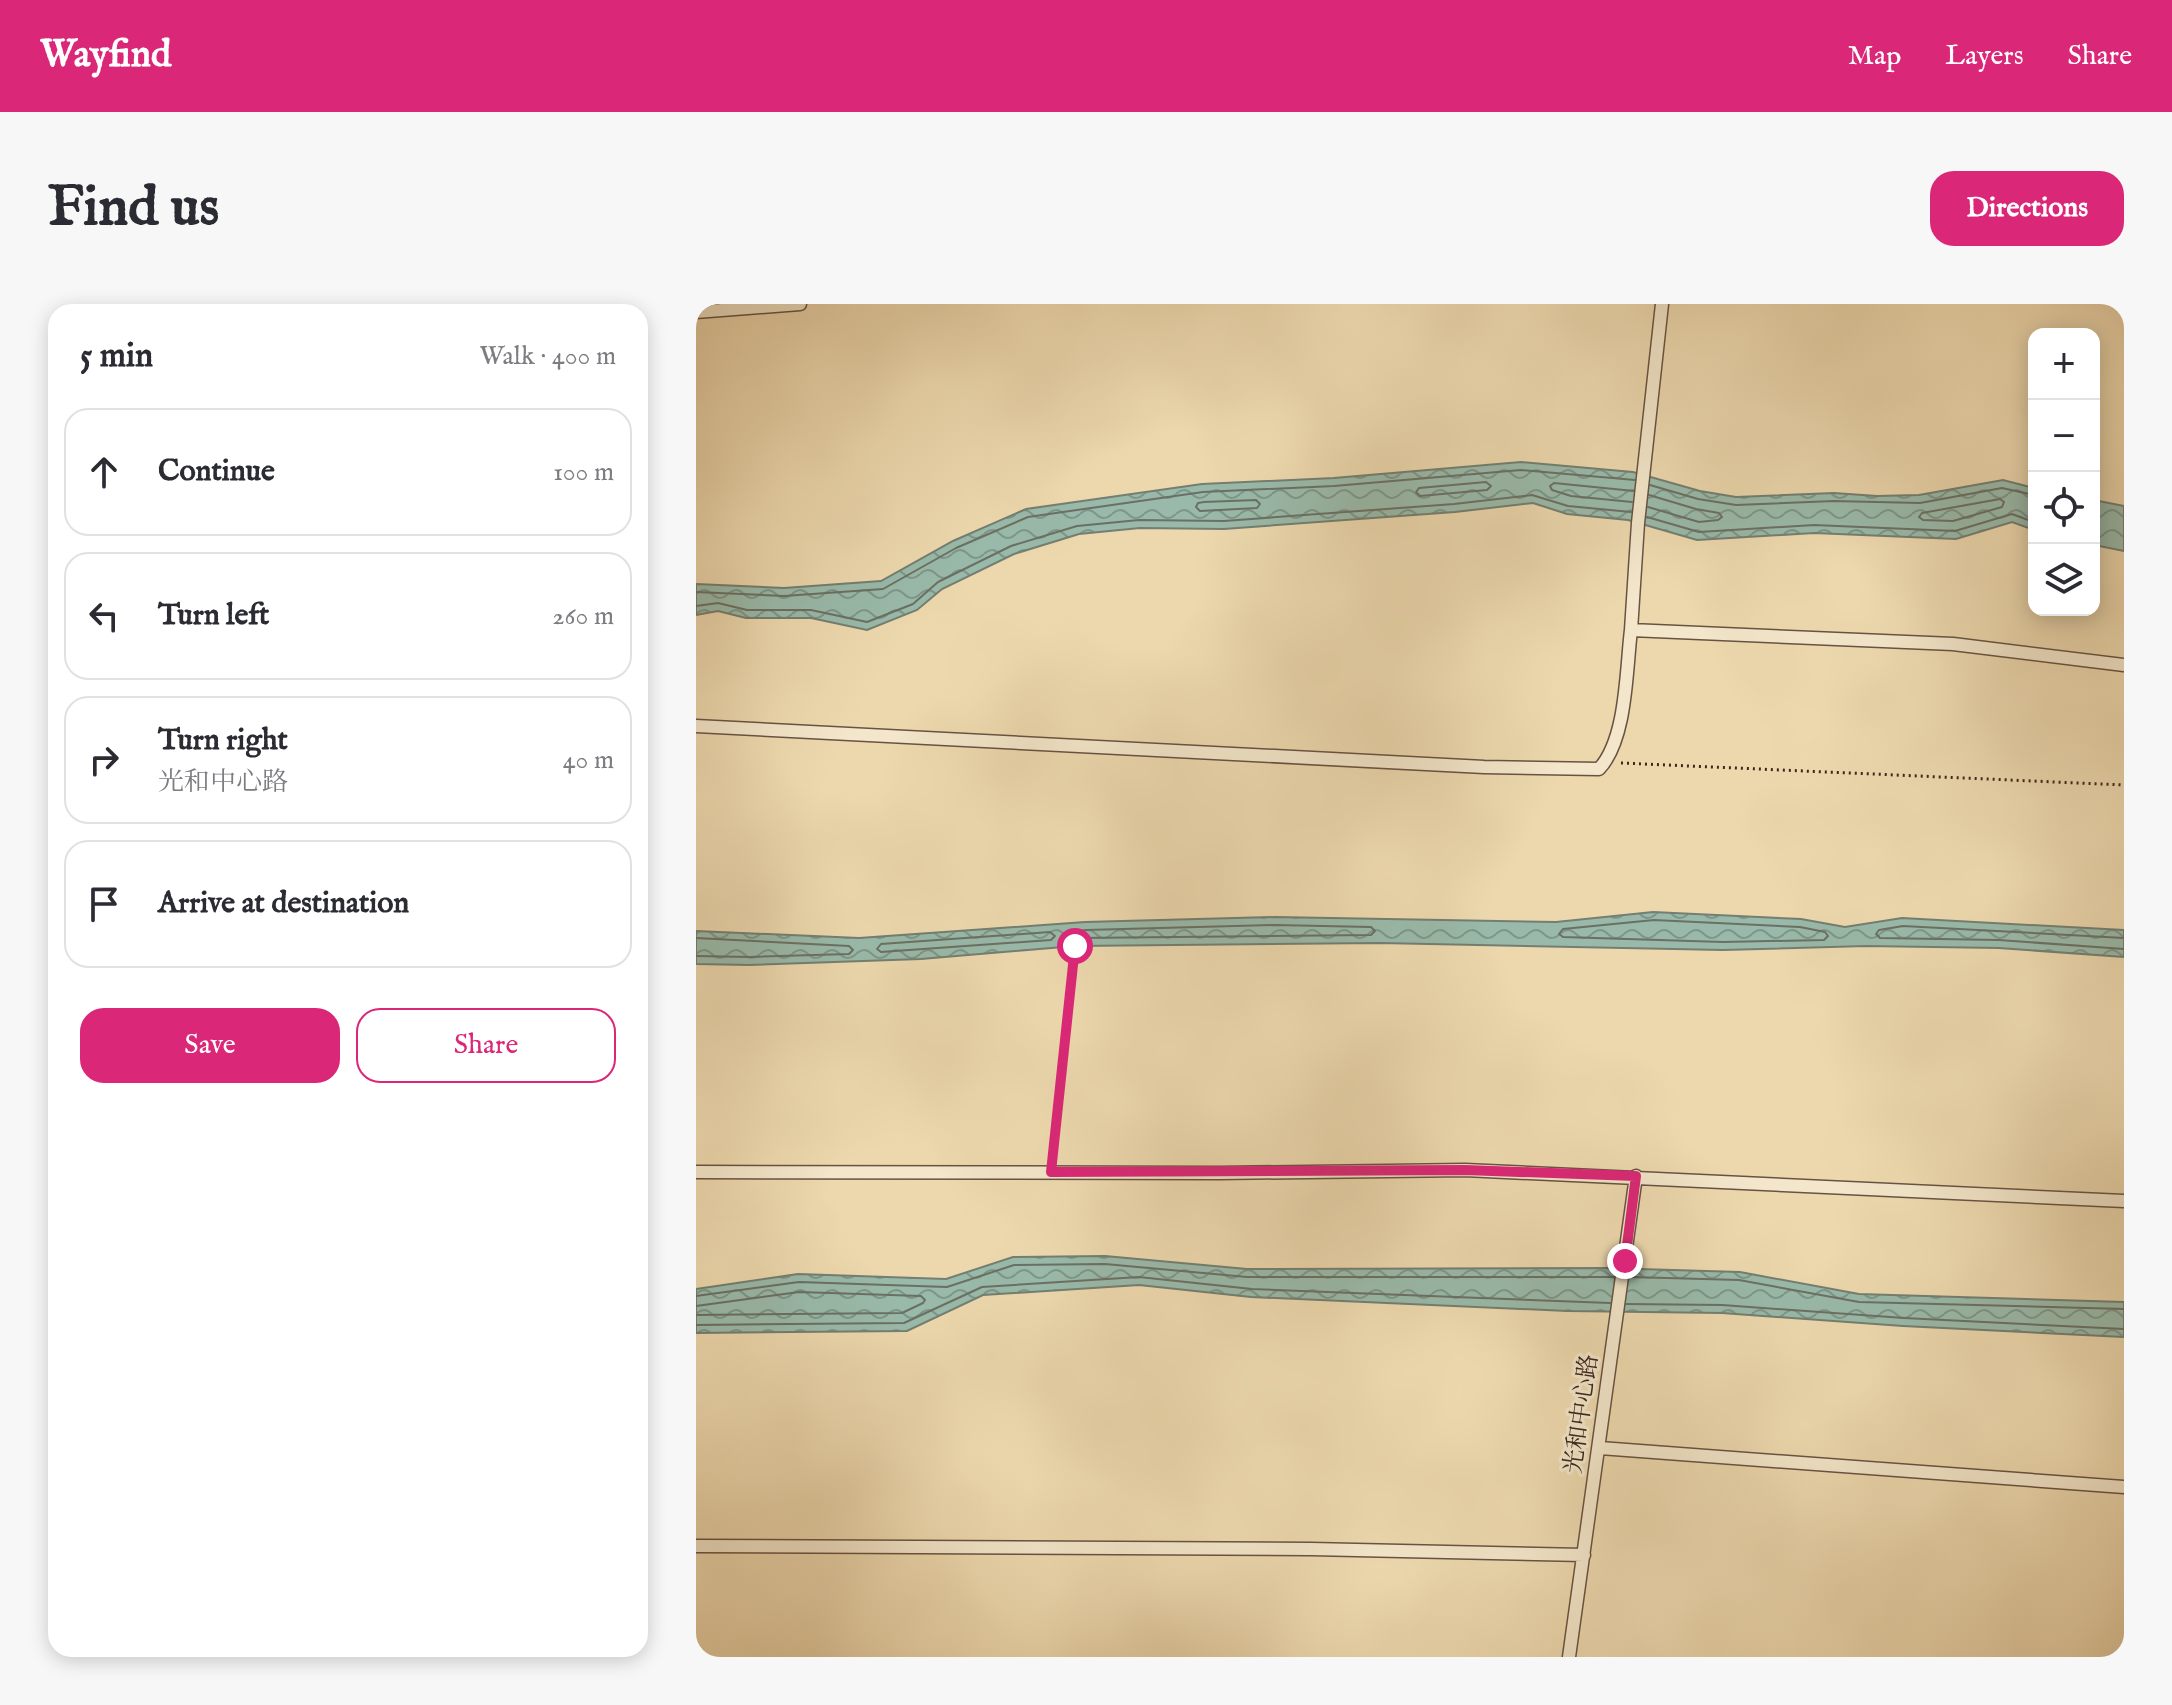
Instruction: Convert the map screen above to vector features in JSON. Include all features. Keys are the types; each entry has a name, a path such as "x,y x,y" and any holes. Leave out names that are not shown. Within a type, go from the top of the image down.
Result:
{"street":[{"path":"696,312 800,304"},
{"path":"696,726 1484,767 1599,769 1618,733 1631,630 1638,523 1662,304"},
{"path":"1631,630 1953,644 2124,665"},
{"path":"696,1172 1465,1170 2124,1201"},
{"name":"光和中心路","path":"1569,1657 1636,1176"},
{"path":"1600,1448 2124,1487"},
{"path":"696,1546 1296,1549 1584,1555"}],"path":[{"path":"1605,762 2124,785"},
{"path":"1051,1172 1075,946"}],"water":[{"path":"1521,462 1633,472 1700,491 1736,497 1834,493 1919,495 2003,480 2028,486 2028,528 2012,522 1956,539 1814,533 1697,540 1628,520 1567,514 1533,503 1455,512 1224,529 1140,528 1079,534 1014,554 942,589 917,610 867,630 811,618 746,618 718,611 696,615 696,584 784,588 881,581 953,541 1026,509 1202,484 1334,478"},
{"path":"2100,501 2124,506 2124,551 2100,546"},
{"path":"1653,912 1801,919 1845,927 1902,918 2124,930 2124,957 1999,948 1866,946 1723,950 1380,943 1075,946 921,959 696,964 696,931 859,938 1085,922 1275,917 1556,922"},
{"path":"1105,1256 1247,1269 1605,1268 1740,1272 1859,1294 2124,1302 2124,1337 1722,1313 1567,1311 1251,1297 1139,1285 983,1295 907,1331 696,1333 696,1289 798,1274 946,1279 1013,1257"}],"route":[{"path":"1075,946 1051,1172 1465,1170 1636,1176 1625,1261"}]}
